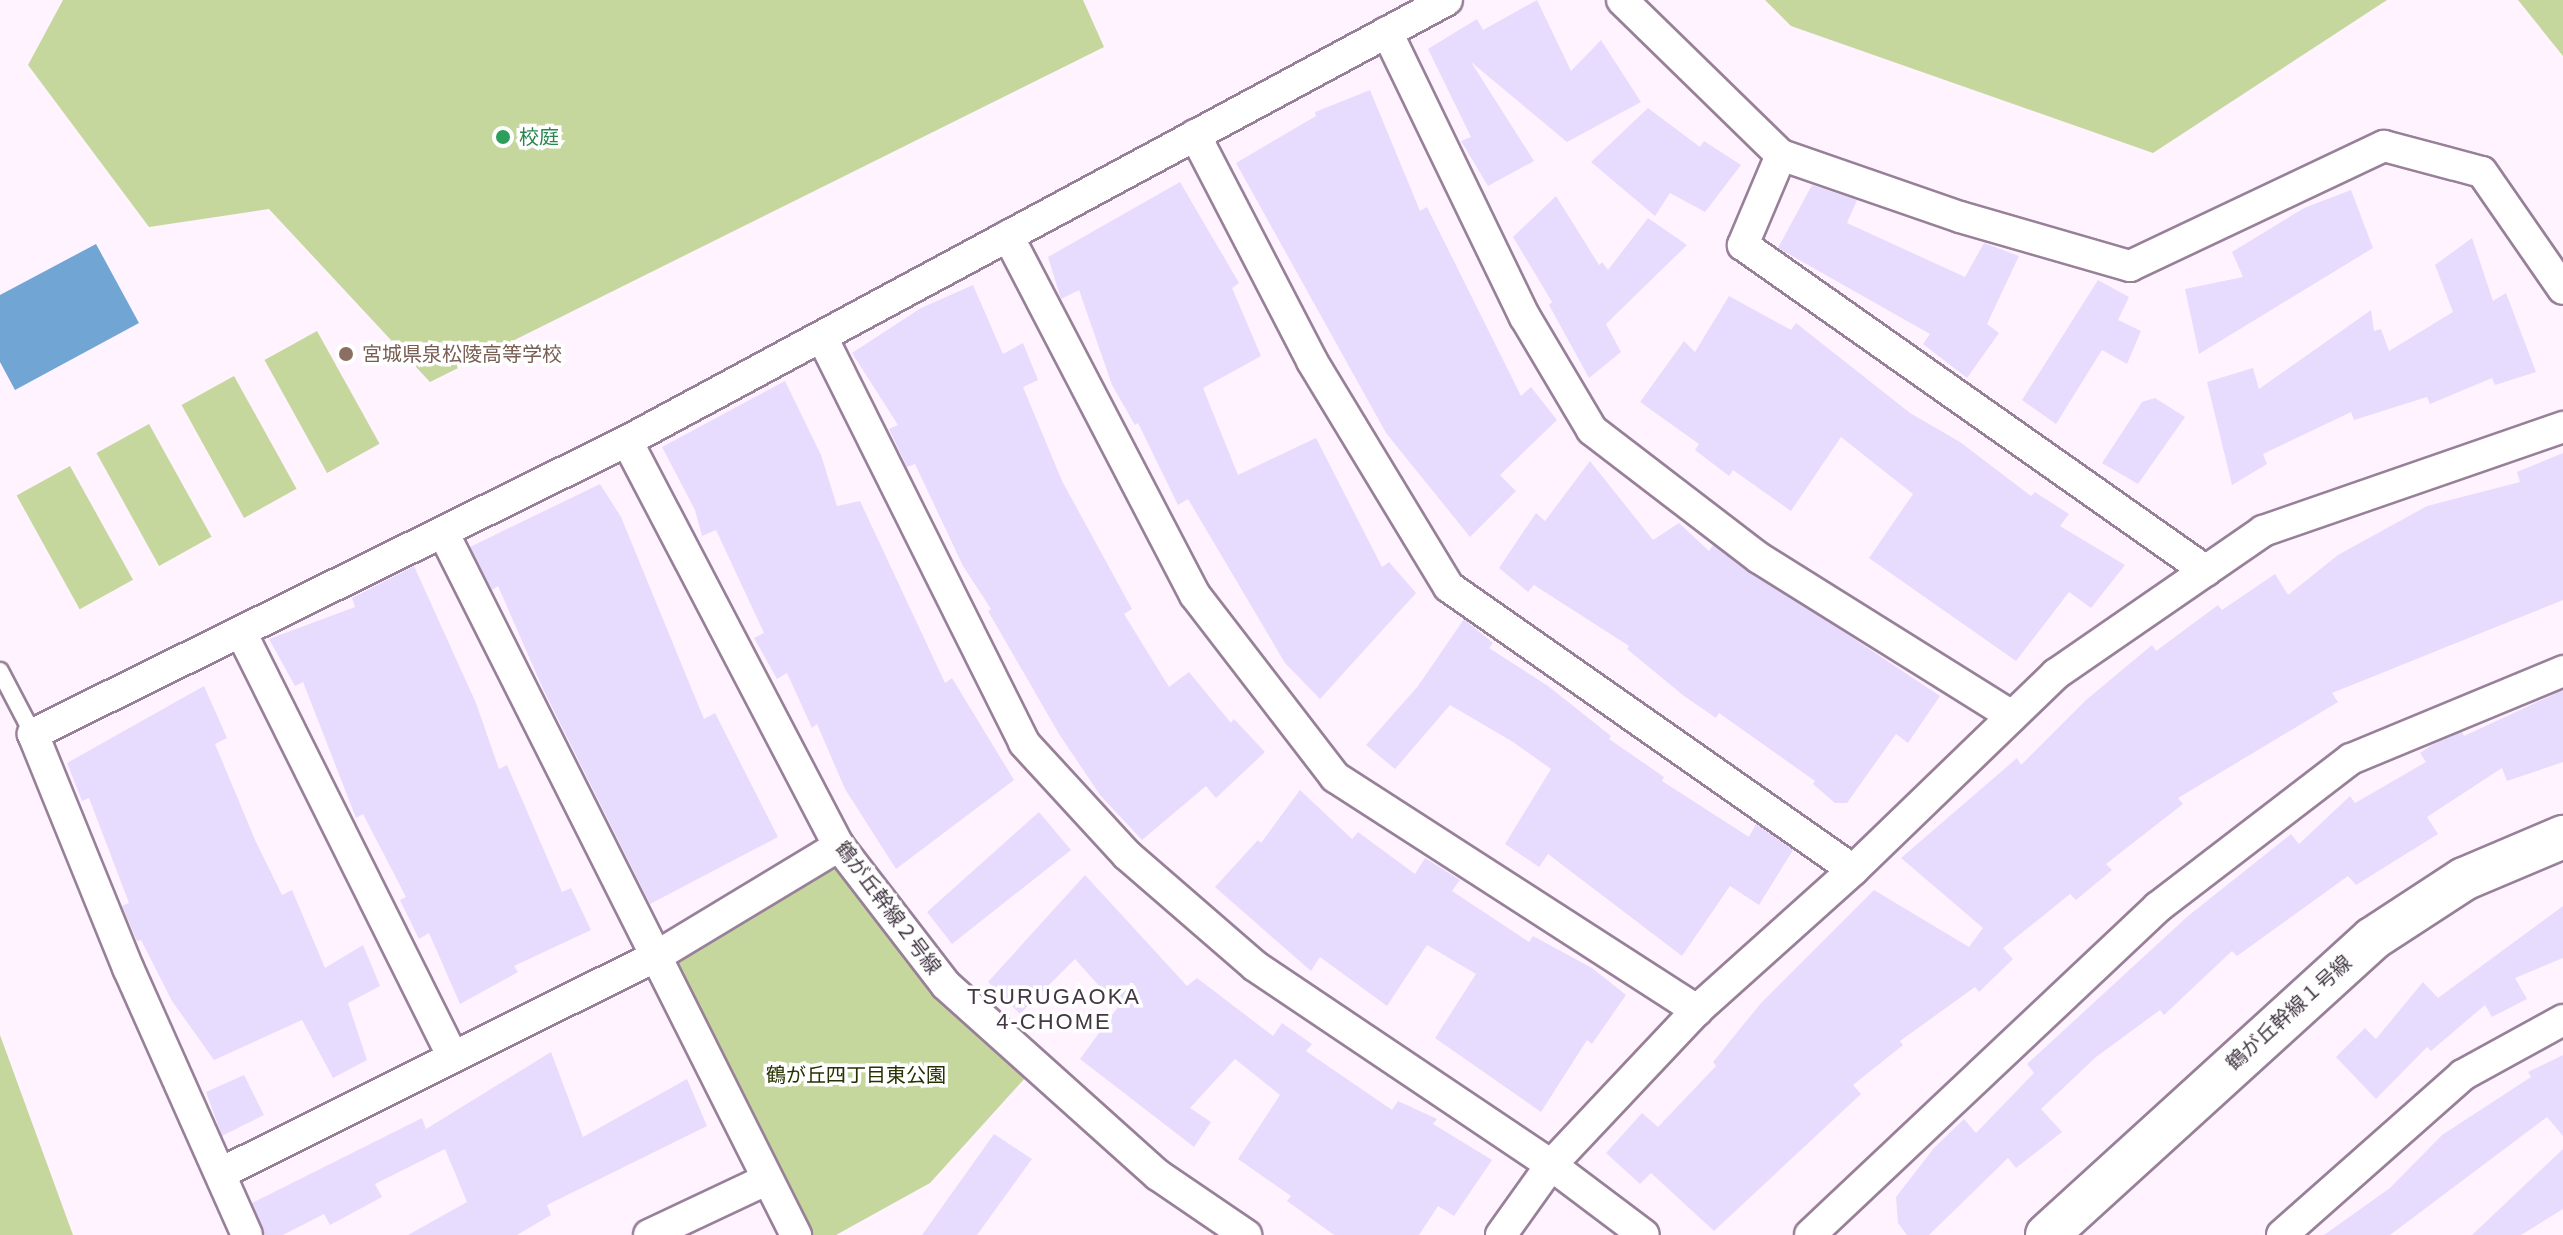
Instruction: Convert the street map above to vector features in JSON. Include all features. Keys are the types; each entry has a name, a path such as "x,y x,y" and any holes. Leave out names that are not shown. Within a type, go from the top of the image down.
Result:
{"street":[{"path":"247,1235 223,1172 128,968 33,734 627,441 1447,0"},
{"path":"1622,0 1781,155 1960,217 2130,266 2384,146 2482,172 2563,289"},
{"path":"1387,32 1525,317 1592,430 1759,558 2012,716"},
{"path":"1195,135 1312,361 1449,587 1853,870"},
{"path":"1781,155 1743,245 2206,571"},
{"path":"1008,236 1195,595 1335,777 1697,1010"},
{"path":"822,337 1024,743 1127,855 1255,966 1551,1165 1644,1235"},
{"path":"1501,1235 1551,1165 1697,1010 1853,870 2056,674 2263,531 2563,427"},
{"name":"鶴が丘幹線２号線","path":"627,441 839,846 946,985 1158,1175 1246,1235"},
{"path":"443,532 796,1235"},
{"path":"241,632 453,1057"},
{"path":"1810,1235 2158,907 2351,759 2563,671"},
{"name":"鶴が丘幹線１号線","path":"2047,1235 2372,939 2464,879 2563,837"},
{"path":"223,1172 655,957 839,846"},
{"path":"2282,1235 2463,1075 2563,1020"},
{"path":"649,1235 766,1180"}],"lane":[{"path":"0,671 33,734"}],"green space":[{"name":"校庭","path":"63,0 1083,0 1104,47 430,382 269,209 149,227 28,65"},
{"path":"1765,0 2387,0 2153,153 1791,26"},
{"path":"2518,0 2563,0 2563,56"},
{"path":"317,331 380,444 327,473 265,360"},
{"path":"234,376 297,489 244,518 182,405"},
{"path":"149,424 212,537 159,566 97,453"},
{"path":"70,466 133,580 80,609 17,496"},
{"name":"鶴が丘四丁目東公園","path":"839,846 1036,1066 930,1183 836,1235 796,1235 655,957"},
{"path":"0,1035 73,1235 0,1235"}],"water":[{"path":"96,244 139,323 15,390 0,362 0,295"}],"building":[{"path":"1537,0 1571,71 1601,40 1641,102 1567,142 1471,62 1534,161 1488,186 1461,141 1471,137 1428,49 1477,19 1483,30"},
{"path":"1370,90 1420,211 1427,207 1521,396 1531,387 1557,420 1500,475 1516,491 1470,537 1386,433 1236,163 1316,116 1315,112"},
{"path":"1648,108 1700,147 1704,141 1741,165 1705,212 1670,193 1655,216 1591,162"},
{"path":"1180,182 1239,283 1232,288 1261,356 1203,388 1238,475 1316,438 1382,567 1389,562 1416,593 1320,699 1285,663 1188,499 1178,505 1138,423 1135,425 1112,385 1079,290 1061,299 1048,257"},
{"path":"1812,185 1857,200 1847,223 1965,277 1984,243 2019,256 1987,324 1999,333 1967,378 1923,344 1930,334 1778,248"},
{"path":"2351,190 2373,248 2199,354 2185,289 2243,277 2232,252 2304,208"},
{"path":"1556,196 1599,265 1602,262 1608,270 1648,218 1687,245 1606,324 1621,352 1589,378 1549,305 1552,302 1513,237"},
{"path":"2472,238 2493,301 2506,293 2536,372 2495,385 2492,378 2430,404 2427,397 2354,420 2351,412 2263,454 2267,464 2232,485 2207,382 2253,368 2259,389 2371,310 2374,331 2381,329 2389,351 2453,312 2435,265"},
{"path":"2098,280 2129,297 2118,320 2141,331 2127,364 2102,350 2056,424 2022,400"},
{"path":"973,285 1003,354 1023,343 1038,380 1023,387 1062,481 1132,609 1124,614 1169,687 1189,672 1231,723 1234,719 1265,752 1216,798 1206,786 1142,840 1100,795 1059,734 988,611 991,609 963,566 915,464 907,467 889,429 898,425 852,353 921,308"},
{"path":"1729,296 1791,330 1796,323 1910,413 1960,442 2031,496 2035,492 2069,514 2060,526 2125,565 2091,608 2069,592 2016,661 1869,558 1913,494 1841,437 1791,511 1733,470 1729,476 1695,450 1699,444 1640,402 1684,341 1695,352"},
{"path":"785,381 821,455 837,506 860,501 945,683 952,678 1014,780 896,869 845,789 817,724 812,728 787,673 777,679 754,638 764,633 716,530 702,536 695,510 662,447"},
{"path":"2155,398 2185,417 2138,484 2102,463 2142,402"},
{"path":"2563,453 2563,600 2332,693 2338,702 2178,798 2183,804 2106,864 2112,870 2076,900 2070,894 2003,948 2013,959 1979,992 1975,987 1900,1041 1903,1045 1853,1085 1861,1094 1714,1231 1651,1173 1640,1184 1606,1153 1642,1113 1658,1127 1716,1066 1713,1062 1761,1003 1874,890 1969,947 1983,928 1901,858 2017,758 2021,765 2086,700 2152,645 2156,651 2218,605 2222,610 2275,574 2288,595 2338,555 2427,506 2520,482 2517,472"},
{"path":"1590,461 1653,540 1679,523 1709,551 1713,545 1940,696 1908,743 1896,734 1847,803 1835,803 1813,784 1815,781 1719,713 1716,718 1684,696 1627,649 1629,646 1534,585 1528,592 1499,568 1536,513 1545,521"},
{"path":"600,484 621,517 704,719 715,713 778,837 650,904 543,689 498,586 492,590 470,547"},
{"path":"414,566 476,703 499,769 507,765 562,892 571,888 591,930 514,966 518,972 460,1004 429,933 419,939 400,900 406,897 363,814 356,818 303,682 295,686 269,639 355,607 352,598"},
{"path":"1464,619 1493,643 1489,648 1548,686 1611,736 1609,739 1664,777 1662,781 1749,837 1756,824 1793,850 1759,905 1730,886 1682,956 1548,854 1539,867 1505,844 1551,769 1513,742 1450,705 1395,769 1366,745 1418,686"},
{"path":"204,686 227,738 215,744 282,895 292,890 325,968 363,945 380,986 348,1003 367,1060 333,1078 302,1020 214,1060 172,1001 141,940 137,941 122,906 129,903 89,798 82,801 67,763"},
{"path":"2563,690 2563,762 2507,781 2502,768 2427,817 2438,834 2356,885 2348,876 2237,956 2232,951 2164,1015 2160,1010 2096,1057 2041,1109 2062,1132 2016,1168 2008,1158 1929,1235 1907,1235 1898,1223 1896,1197 1934,1148 1964,1119 1976,1133 2034,1073 2027,1064 2188,916 2291,834 2299,844 2350,796 2355,803 2426,762 2420,753 2432,745 2462,732 2464,736"},
{"path":"1300,790 1352,839 1358,832 1415,874 1425,858 1460,880 1452,891 1529,942 1533,936 1592,968 1626,995 1592,1044 1587,1040 1541,1112 1435,1038 1476,974 1427,945 1387,1006 1320,957 1311,971 1215,887 1258,840 1261,843"},
{"path":"1039,812 1071,850 952,944 927,912"},
{"path":"1085,875 1187,986 1197,978 1273,1036 1282,1023 1312,1044 1306,1051 1392,1110 1398,1101 1437,1119 1433,1124 1492,1160 1454,1216 1438,1206 1419,1235 1334,1235 1287,1201 1291,1196 1238,1159 1280,1095 1235,1059 1190,1108 1211,1122 1194,1147 1080,1059 1118,1007 1075,959 1020,1014 988,982"},
{"path":"2563,906 2563,958 2515,978 2527,999 2492,1017 2485,1005 2431,1051 2427,1047 2376,1099 2336,1057 2365,1028 2376,1039 2423,982 2438,998"},
{"path":"551,1052 583,1137 687,1079 707,1126 547,1205 551,1215 517,1235 408,1235 467,1202 445,1149 375,1184 382,1197 330,1225 324,1214 283,1235 265,1235 252,1203 422,1118 426,1129"},
{"path":"2563,1055 2563,1136 2547,1117 2390,1235 2324,1235 2390,1188 2442,1135 2531,1077 2528,1072"},
{"path":"244,1075 264,1115 222,1136 206,1092"},
{"path":"994,1134 1032,1159 977,1235 922,1235"},
{"path":"2563,1149 2563,1209 2521,1235 2472,1235"}],"place":[{"name":"校庭","path":"503,137"},
{"name":"宮城県泉松陵高等学校","path":"346,354"}],"district":[{"name":"TSURUGAOKA 4-CHOME","path":"1054,1008"}]}
